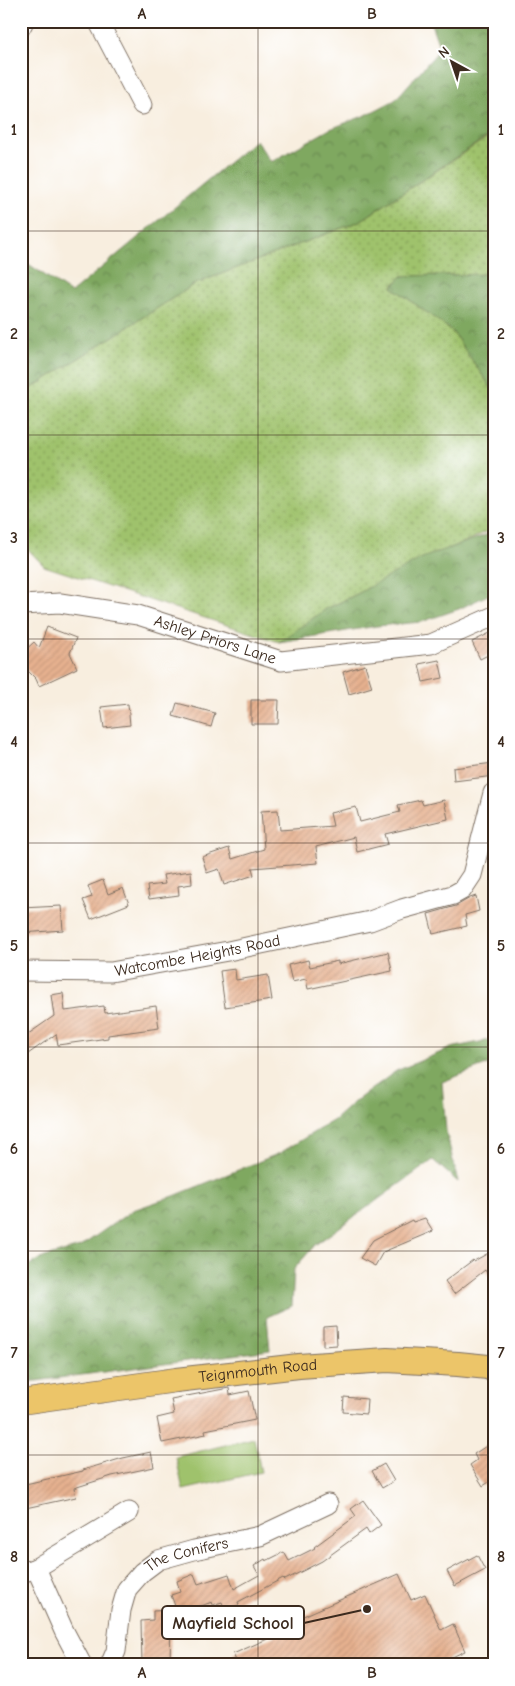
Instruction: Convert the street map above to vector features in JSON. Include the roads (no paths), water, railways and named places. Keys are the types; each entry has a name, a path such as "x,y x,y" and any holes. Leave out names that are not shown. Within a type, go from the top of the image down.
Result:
{"main road":[{"name":"Teignmouth Road","path":"21,1402 176,1380 298,1366 387,1360 458,1364 494,1370"}],"street":[{"path":"21,27 24,21"},
{"path":"98,21 142,105"},
{"name":"Ashley Priors Lane","path":"21,605 60,603 138,615 281,661 431,644 494,616"},
{"name":"Watcombe Heights Road","path":"21,971 111,972 228,951 370,921 418,904 453,896 462,890 472,875 493,793"},
{"name":"The Conifers","path":"110,1665 116,1652 121,1610 127,1589 142,1572 158,1560 260,1536 328,1504"},
{"path":"82,1665 29,1570 129,1512"}],"place":[{"name":"Mayfield School","path":"367,1609"}]}
